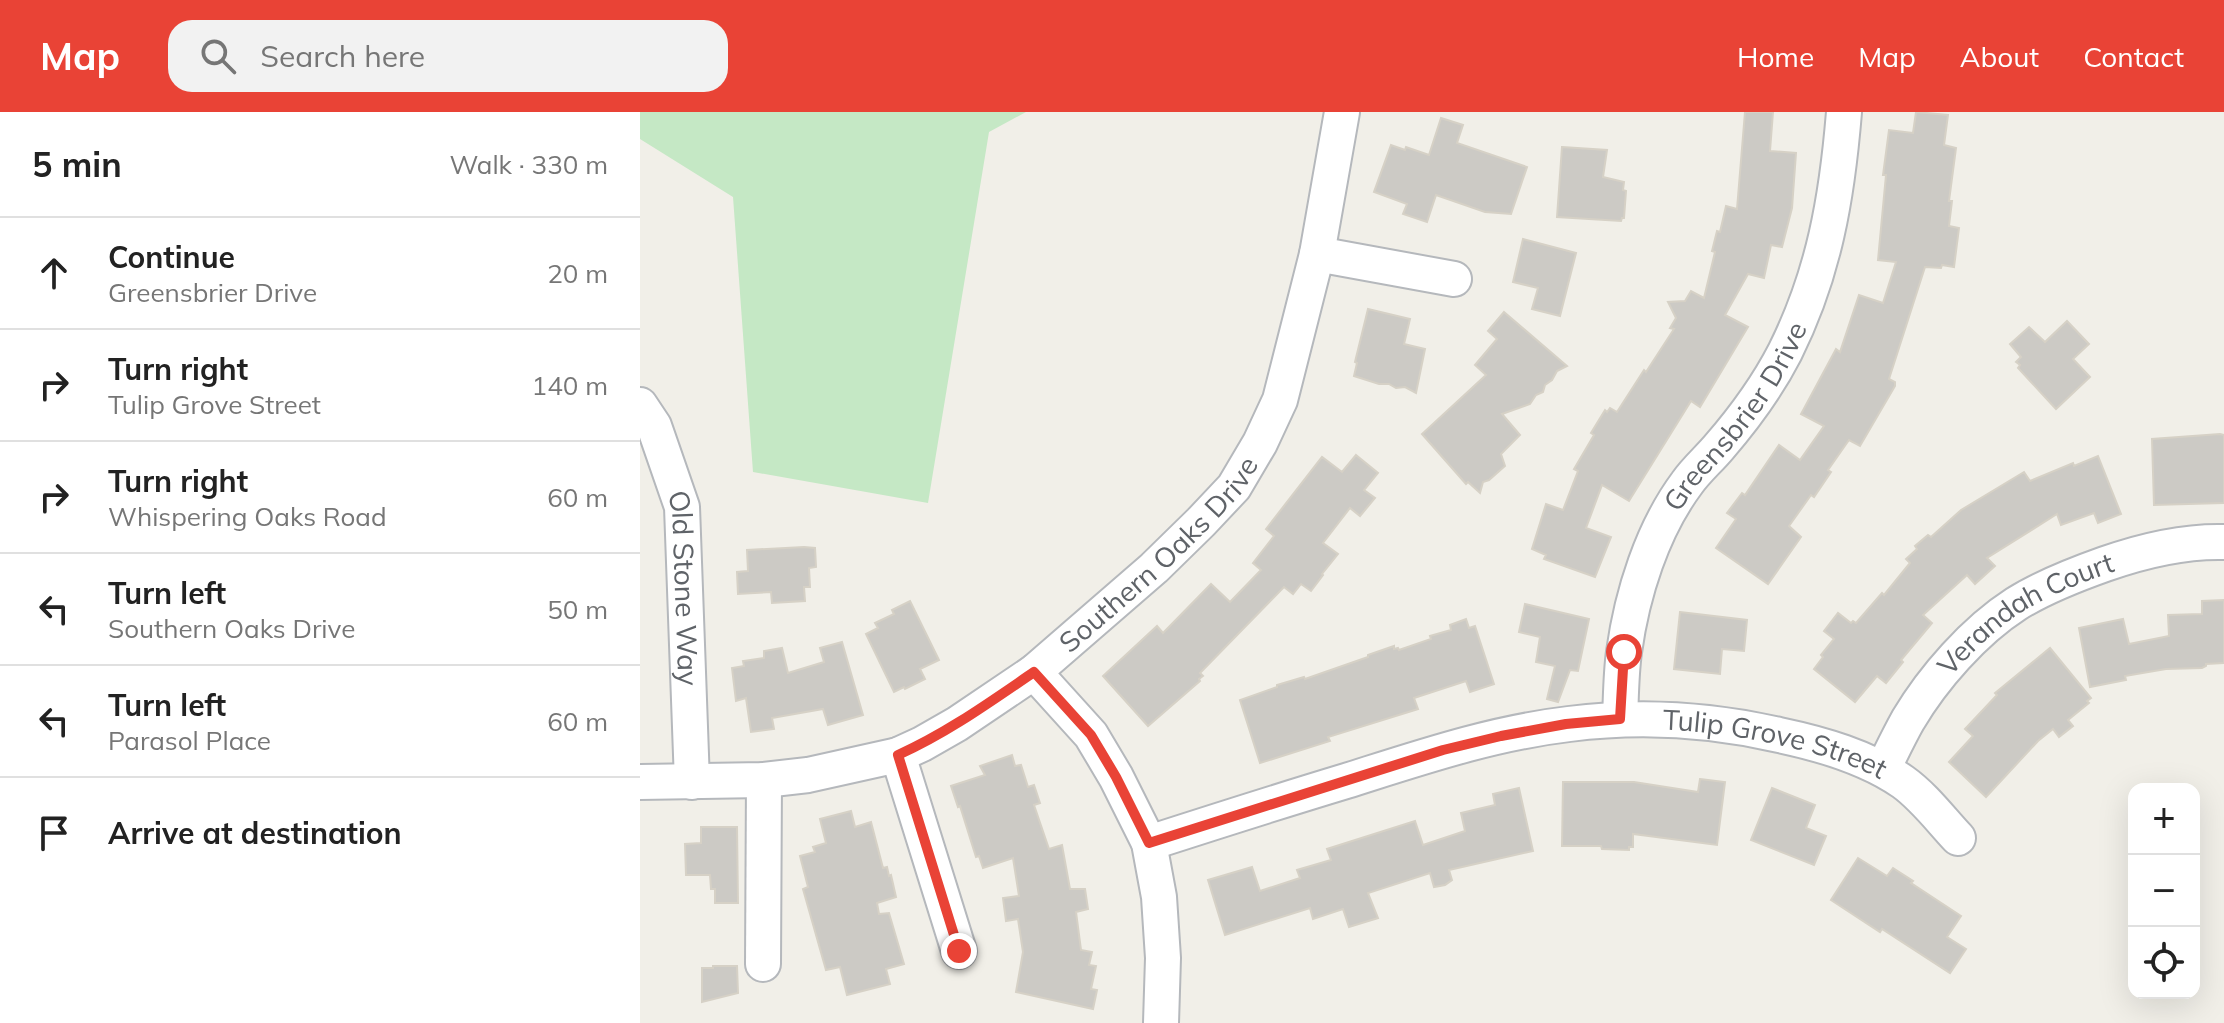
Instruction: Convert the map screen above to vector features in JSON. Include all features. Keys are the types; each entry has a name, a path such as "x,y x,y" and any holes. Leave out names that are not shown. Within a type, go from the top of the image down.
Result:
{"street":[{"name":"Southern Oaks Drive","path":"640,782 764,780 808,775 898,755 957,724 1034,672 1154,568 1234,487 1260,443 1280,400 1317,254 1342,112"},
{"name":"Greensbrier Drive","path":"1620,719 1624,652 1637,595 1657,535 1687,483 1759,397 1785,351 1808,298 1825,245 1835,199 1844,112"},
{"path":"1317,254 1454,279"},
{"name":"Old Stone Way","path":"640,405 654,426 682,507 692,782"},
{"name":"Verandah Court","path":"1883,769 1909,719 1940,676 1974,638 2015,604 2069,577 2135,554 2207,541 2224,542"},
{"path":"1034,672 1091,735 1149,843 1159,897 1163,958 1161,1023"},
{"name":"Tulip Grove Street","path":"1149,843 1443,750 1566,724 1620,719 1744,727 1842,752 1883,769 1907,784 1958,838"},
{"path":"898,755 959,951"},
{"path":"763,964 764,780"}],"green space":[{"path":"640,112 1026,112 989,132 928,503 753,472 733,197 640,139"}],"building":[{"path":"1745,112 1773,112 1770,151 1796,153 1792,208 1782,247 1771,245 1764,278 1748,274 1725,315 1748,327 1700,407 1691,401 1629,501 1602,485 1586,528 1611,537 1595,577 1544,559 1546,555 1532,549 1546,504 1563,510 1578,471 1574,469 1605,410 1607,412 1610,408 1617,412 1674,329 1670,328 1676,318 1668,302 1685,301 1691,291 1704,298 1715,252 1712,251 1726,206 1737,209"},
{"path":"1916,112 1948,115 1944,145 1956,148 1949,201 1952,201 1949,226 1959,228 1954,267 1925,267 1889,379 1895,382 1895,386 1860,446 1849,440 1814,497 1811,495 1789,526 1801,537 1768,584 1716,548 1736,519 1727,513 1742,493 1745,495 1779,445 1800,460 1824,426 1801,414 1836,349 1840,352 1859,295 1883,303 1896,262 1878,260 1889,130 1913,133"},
{"path":"1441,118 1463,125 1457,143 1527,167 1511,214 1485,212 1436,195 1427,222 1403,214 1407,204 1374,192 1391,145 1429,155"},
{"path":"1562,147 1607,150 1603,177 1624,182 1623,190 1626,191 1624,218 1621,221 1557,217"},
{"path":"1523,239 1576,253 1560,316 1532,309 1538,288 1513,282"},
{"path":"1368,309 1410,319 1404,344 1425,349 1416,393 1405,387 1396,388 1354,376"},
{"path":"1504,312 1567,366 1557,371 1543,392 1536,395 1530,404 1502,414 1520,435 1501,454 1505,466 1483,482 1480,493 1468,482 1466,484 1422,434 1486,375 1475,365 1497,339 1488,331"},
{"path":"2067,321 2089,344 2073,359 2090,377 2056,409 2018,368 2020,365 2016,362 2021,357 2010,344 2029,327 2045,342"},
{"path":"2224,435 2224,503 2154,505 2152,439"},
{"path":"1356,455 1378,473 1364,490 1375,498 1360,516 1350,508 1323,543 1338,554 1311,591 1301,584 1293,594 1284,587 1200,673 1203,676 1200,681 1148,726 1103,676 1157,626 1163,633 1211,584 1230,602 1261,570 1253,563 1274,536 1266,529 1322,457 1342,472"},
{"path":"2098,456 2121,514 2098,523 2094,513 2061,525 2057,514 1987,558 1995,566 1975,584 1967,575 1923,615 1932,623 1901,660 1903,662 1886,683 1877,676 1855,702 1814,669 1834,639 1824,631 1838,613 1851,623 1856,623 1910,563 1906,559 1917,549 1915,546 1928,535 1931,537 1961,510 2024,472 2030,481"},
{"path":"815,548 816,567 809,568 810,587 804,587 805,601 772,603 771,592 738,594 737,572 748,571 747,550"},
{"path":"2224,600 2224,663 2125,676 2126,680 2090,687 2079,628 2123,619 2129,644 2169,636 2168,615 2202,614 2202,601"},
{"path":"910,601 939,660 920,669 925,679 894,692 866,634 878,628 875,623 894,614 892,610"},
{"path":"1525,604 1589,619 1578,671 1570,670 1558,702 1547,699 1555,666 1536,662 1540,637 1519,632"},
{"path":"1680,612 1747,620 1744,651 1722,649 1720,674 1674,669"},
{"path":"1466,619 1469,628 1475,626 1494,684 1470,692 1466,681 1414,698 1418,709 1328,737 1330,741 1260,763 1240,700 1394,646 1399,650 1431,639 1430,636 1451,630 1450,625"},
{"path":"842,642 863,715 828,725 823,709 772,718 774,729 751,732 746,698 736,701 732,668 744,666 743,661 764,658 764,651 782,648 788,673 824,662 820,648"},
{"path":"2050,648 2091,698 2087,701 2089,703 2068,720 2073,726 2059,737 2053,729 2038,741 1986,797 1949,762 1973,736 1965,729 1997,695 1995,693"},
{"path":"1012,755 1015,766 1021,765 1028,787 1034,785 1040,803 1034,805 1049,849 1062,845 1070,889 1085,889 1088,909 1076,912 1081,950 1092,952 1089,965 1096,966 1091,989 1097,990 1093,1009 1016,992 1023,952 1018,919 1006,921 1003,898 1019,896 1013,858 983,868 979,856 976,857 951,786 985,775 980,766"},
{"path":"1700,779 1725,782 1717,845 1633,834 1633,847 1629,850 1562,846 1563,782 1634,782 1698,792"},
{"path":"1519,788 1533,851 1449,870 1452,880 1445,885 1434,887 1430,873 1368,893 1378,918 1349,927 1343,909 1313,919 1310,908 1225,935 1208,880 1252,867 1260,891 1300,878 1297,870 1331,860 1327,849 1415,821 1423,845 1465,831 1461,813 1495,805 1493,794"},
{"path":"1772,788 1815,805 1806,828 1826,836 1814,865 1751,840"},
{"path":"851,811 855,827 871,822 883,868 887,867 891,875 896,897 877,903 879,914 889,913 904,964 886,969 890,984 847,995 840,967 826,970 803,889 808,887 800,856 815,852 813,847 826,843 820,819"},
{"path":"701,827 737,827 738,903 715,903 715,889 711,889 710,875 686,875 685,844 701,843"},
{"path":"1858,858 1887,876 1893,868 1961,916 1947,937 1966,949 1950,973 1831,900"},
{"path":"737,966 738,993 702,1002 702,968"}],"route":[{"path":"959,951 898,755 957,724 1034,672 1091,735 1149,843 1443,750 1566,724 1620,719 1624,652"}]}
